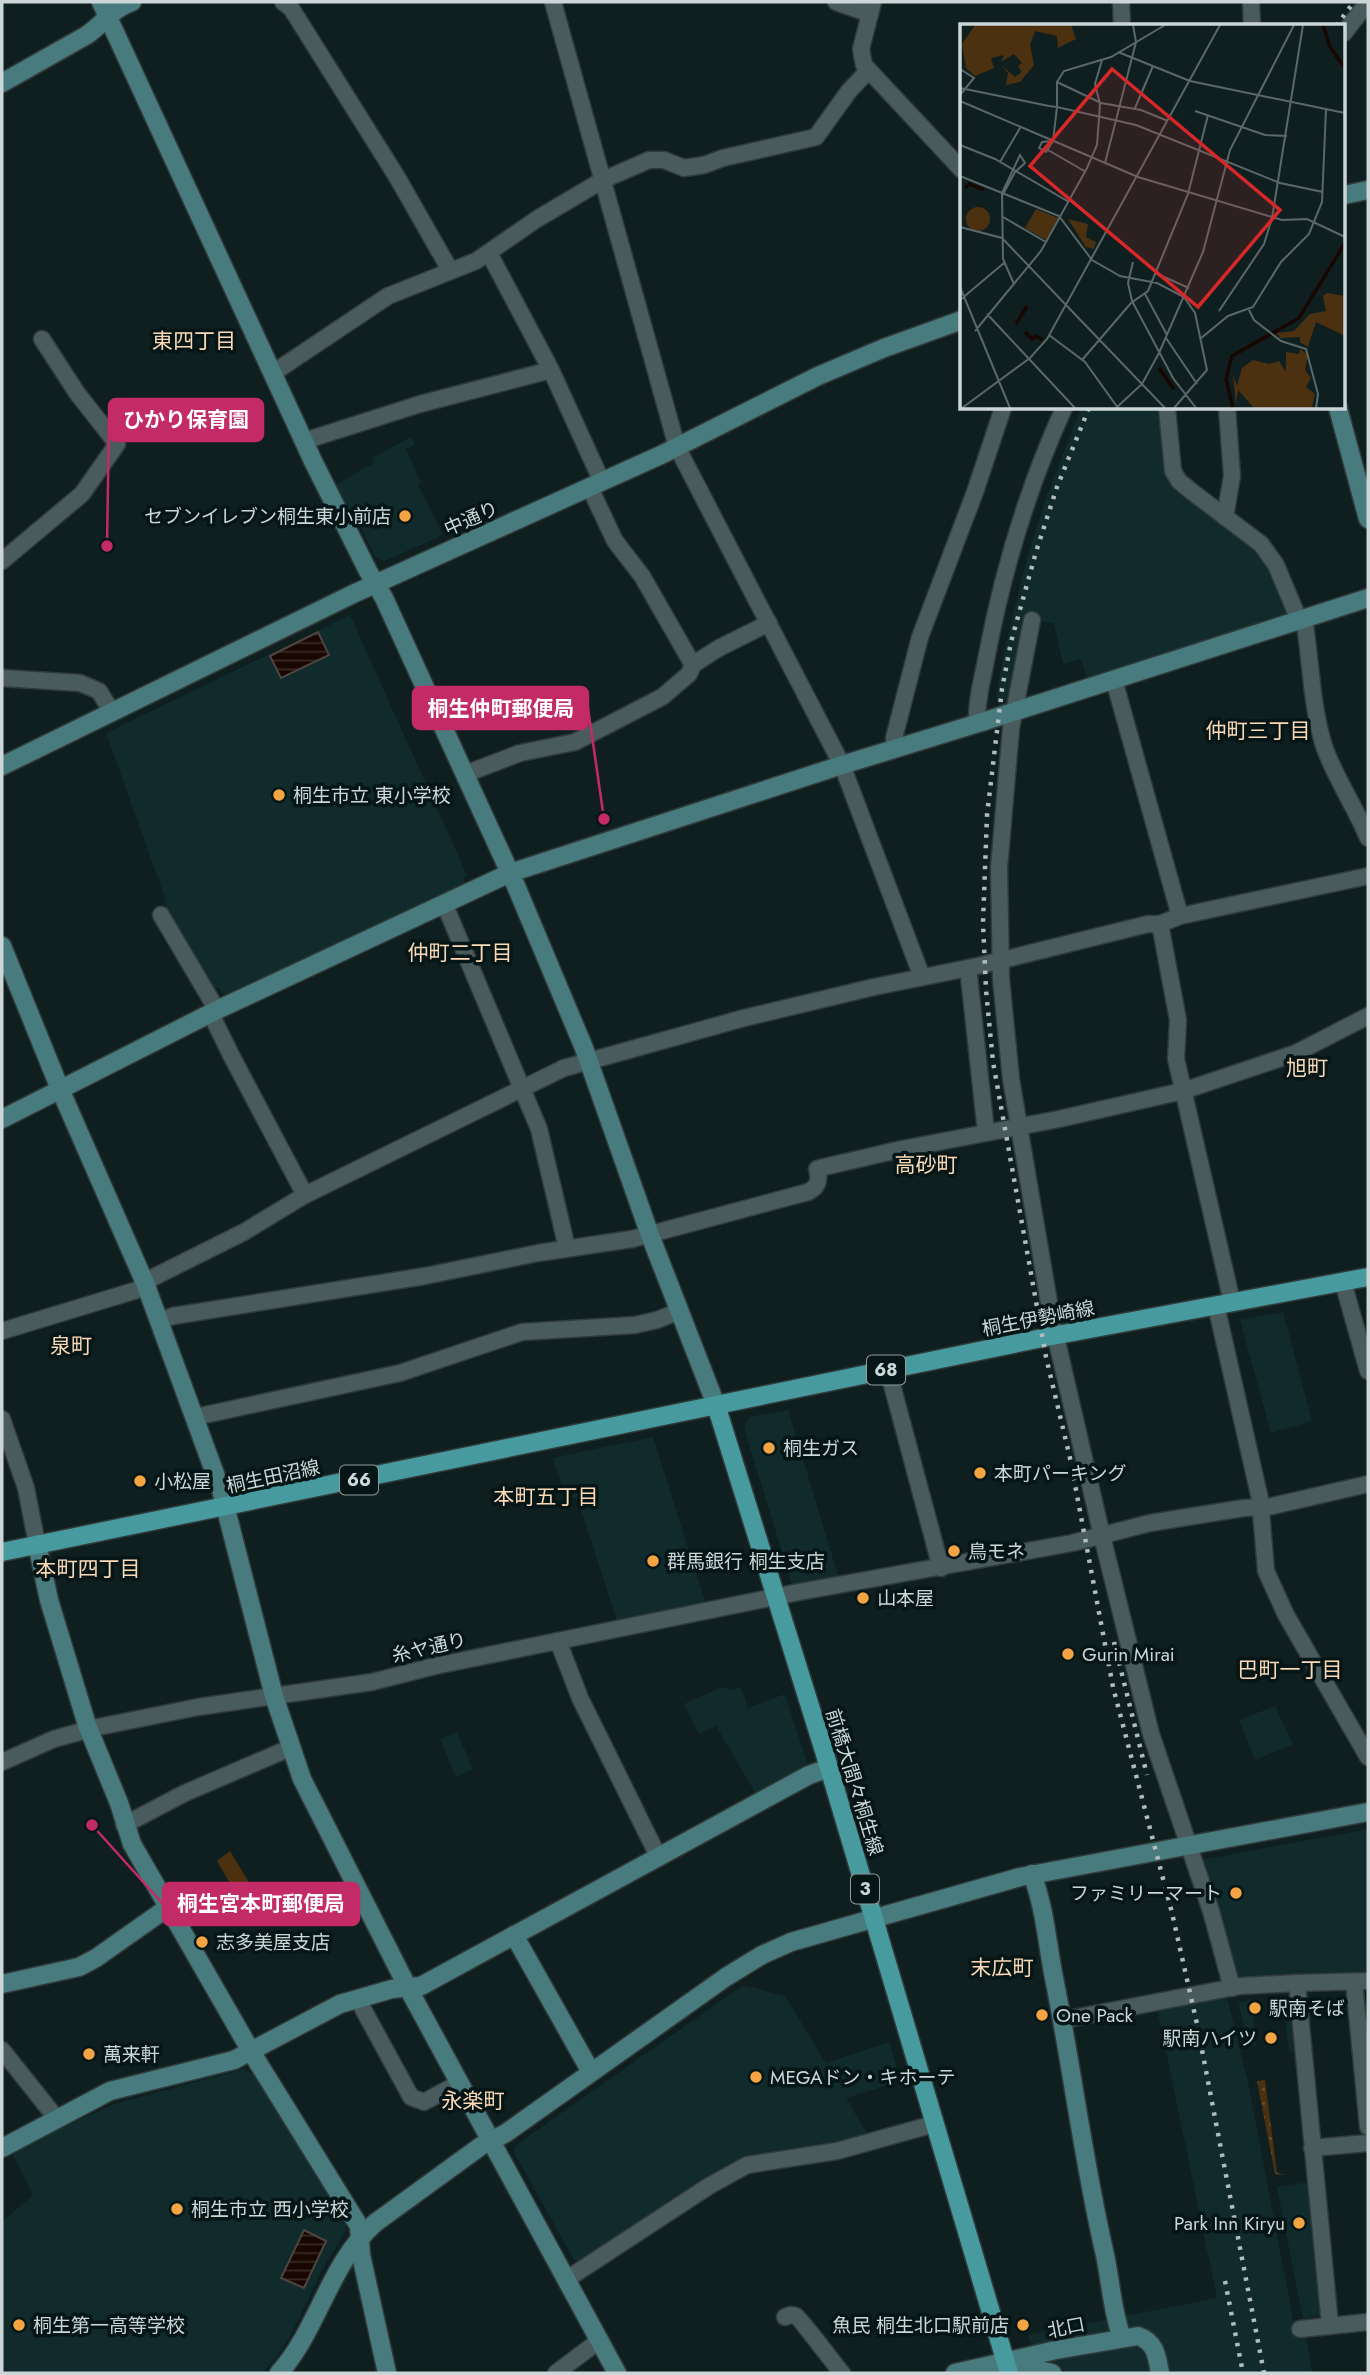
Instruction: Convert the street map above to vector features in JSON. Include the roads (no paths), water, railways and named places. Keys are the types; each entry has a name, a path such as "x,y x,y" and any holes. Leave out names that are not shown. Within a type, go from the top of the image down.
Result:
{"main road":[{"name":"桐生伊勢崎線","path":"716,1405 1224,1303 1368,1277"},
{"name":"桐生田沼線","path":"2,1552 716,1405"},
{"name":"前橋大間々桐生線","path":"716,1405 829,1768 1007,2368"}],"street":[{"path":"105,9 132,2"},
{"path":"283,2 291,8 397,177 450,271"},
{"path":"553,2 677,447 842,765 922,977"},
{"path":"836,2 871,8 861,50 861,58 868,71 960,168"},
{"path":"1121,2 1122,24"},
{"path":"1251,2 1252,24"},
{"path":"1346,30 1368,2"},
{"path":"2,83 95,30 105,9"},
{"path":"105,9 304,441 384,598 510,873 588,1059 650,1234 716,1405"},
{"path":"273,373 388,296 489,253 537,219 603,180 649,160 664,160 684,168 704,166 723,158 816,137 849,91 868,71"},
{"path":"1346,195 1368,190"},
{"path":"489,253 551,370 615,541 642,576 693,665"},
{"name":"中通り","path":"2,766 376,584 677,447 848,362 960,321"},
{"path":"2,561 82,494 117,444 77,393 42,339"},
{"path":"304,441 420,404 551,370"},
{"path":"895,748 896,728 920,637 975,492 1002,410"},
{"path":"977,724 991,634 1010,558 1063,410"},
{"path":"1167,410 1175,476 1261,544 1270,555 1301,619 1324,746 1335,775 1368,838"},
{"path":"1224,517 1232,476 1227,410"},
{"path":"1339,410 1368,519"},
{"path":"2,1119 214,1012 510,873 1368,598"},
{"path":"1032,620 1013,712 999,868 1000,960 1007,1057 1056,1336 1102,1536 1154,1744 1222,1946 1232,1988"},
{"path":"465,774 520,753 575,742 662,697 689,674 693,665 719,648 769,623"},
{"path":"2,678 80,683 102,694 112,712"},
{"path":"1114,680 1180,916"},
{"path":"2,1331 132,1292 154,1277 244,1232 305,1195 521,1087 588,1059 744,1018 1137,927 1160,924 1180,916 1368,876"},
{"path":"444,903 543,1143 567,1248"},
{"path":"161,915 214,1012 305,1195"},
{"path":"1160,924 1178,1020 1175,1059 1224,1303 1260,1507 1264,1562 1286,1615 1368,1757"},
{"path":"2,946 60,1089 145,1283 195,1417 227,1507 274,1696 290,1748 316,1810 408,1989 617,2373"},
{"path":"968,968 986,1132"},
{"path":"159,1321 173,1316 425,1276 650,1234 808,1192 814,1189 818,1181 817,1169 824,1167 1183,1091 1296,1053 1368,1016"},
{"path":"1343,1282 1368,1371"},
{"path":"195,1417 400,1373 522,1332 635,1325 680,1311"},
{"path":"888,1370 941,1567"},
{"path":"2,1419 26,1488 49,1600 88,1729 119,1803 124,1825 167,1908 251,2053 359,2226 361,2255 387,2373"},
{"name":"糸ヤ通り","path":"2,1762 54,1739 88,1729 198,1707 372,1682 558,1640 1102,1536 1150,1524 1260,1507 1368,1484"},
{"path":"558,1640 580,1698 659,1858"},
{"path":"124,1825 185,1793 290,1748"},
{"path":"2,2148 110,2091 223,2063 251,2053 331,2008 392,1989 421,1986 809,1775 829,1768"},
{"path":"279,2373 304,2340 329,2286 360,2238 375,2223 735,1971 762,1955 791,1942 1032,1874 1368,1812"},
{"path":"1032,1874 1048,1932 1095,2218 1122,2338"},
{"path":"2,1984 79,1967 167,1908"},
{"path":"514,1935 591,2072"},
{"path":"1063,2020 1232,1988 1361,1981 1368,2127"},
{"path":"1297,1983 1330,2325"},
{"path":"360,1997 363,2009 411,2097 424,2102 459,2083"},
{"path":"2,2050 57,2119"},
{"path":"567,2279 709,2186 747,2165 837,2151 934,2124"},
{"path":"1312,2148 1368,2143"},
{"path":"785,2317 792,2315 799,2318 819,2347 842,2373"},
{"path":"1300,2329 1368,2322"},
{"name":"北口","path":"955,2373 1007,2368 1138,2336 1150,2342 1160,2373"},
{"path":"556,2373 600,2340"},
{"path":"1007,2368 1052,2373"}],"railway":[{"path":"1338,24 1354,2"},
{"path":"1088,410 1057,487 1036,552 1011,642 1002,689 987,815 983,923 986,990 993,1062 1046,1357 1070,1458 1113,1687 1172,1913 1197,2024 1264,2373"},
{"path":"1114,1642 1147,1775"},
{"path":"1225,2281 1243,2373"}],"place":[{"name":"セブンイレブン桐生東小前店","path":"405,516"},
{"name":"ひかり保育園","path":"107,546"},
{"name":"桐生市立 東小学校","path":"279,795"},
{"name":"桐生仲町郵便局","path":"604,819"},
{"name":"桐生ガス","path":"769,1448"},
{"name":"本町パーキング","path":"980,1473"},
{"name":"小松屋","path":"140,1481"},
{"name":"鳥モネ","path":"954,1551"},
{"name":"群馬銀行 桐生支店","path":"653,1561"},
{"name":"山本屋","path":"863,1598"},
{"name":"Gurin Mirai","path":"1068,1654"},
{"name":"桐生宮本町郵便局","path":"92,1825"},
{"name":"ファミリーマート","path":"1236,1893"},
{"name":"志多美屋支店","path":"202,1942"},
{"name":"駅南そば","path":"1255,2008"},
{"name":"One Pack","path":"1042,2015"},
{"name":"駅南ハイツ","path":"1271,2038"},
{"name":"萬来軒","path":"89,2054"},
{"name":"MEGAドン・キホーテ","path":"756,2077"},
{"name":"桐生市立 西小学校","path":"177,2209"},
{"name":"Park Inn Kiryu","path":"1299,2223"},
{"name":"桐生第一高等学校","path":"19,2325"},
{"name":"魚民 桐生北口駅前店","path":"1023,2325"}],"district":[{"name":"東四丁目","path":"194,341"},
{"name":"仲町三丁目","path":"1258,731"},
{"name":"仲町二丁目","path":"460,953"},
{"name":"旭町","path":"1307,1068"},
{"name":"高砂町","path":"926,1165"},
{"name":"泉町","path":"71,1346"},
{"name":"本町五丁目","path":"546,1497"},
{"name":"本町四丁目","path":"88,1569"},
{"name":"巴町一丁目","path":"1290,1670"},
{"name":"末広町","path":"1002,1968"},
{"name":"永楽町","path":"473,2101"}]}
